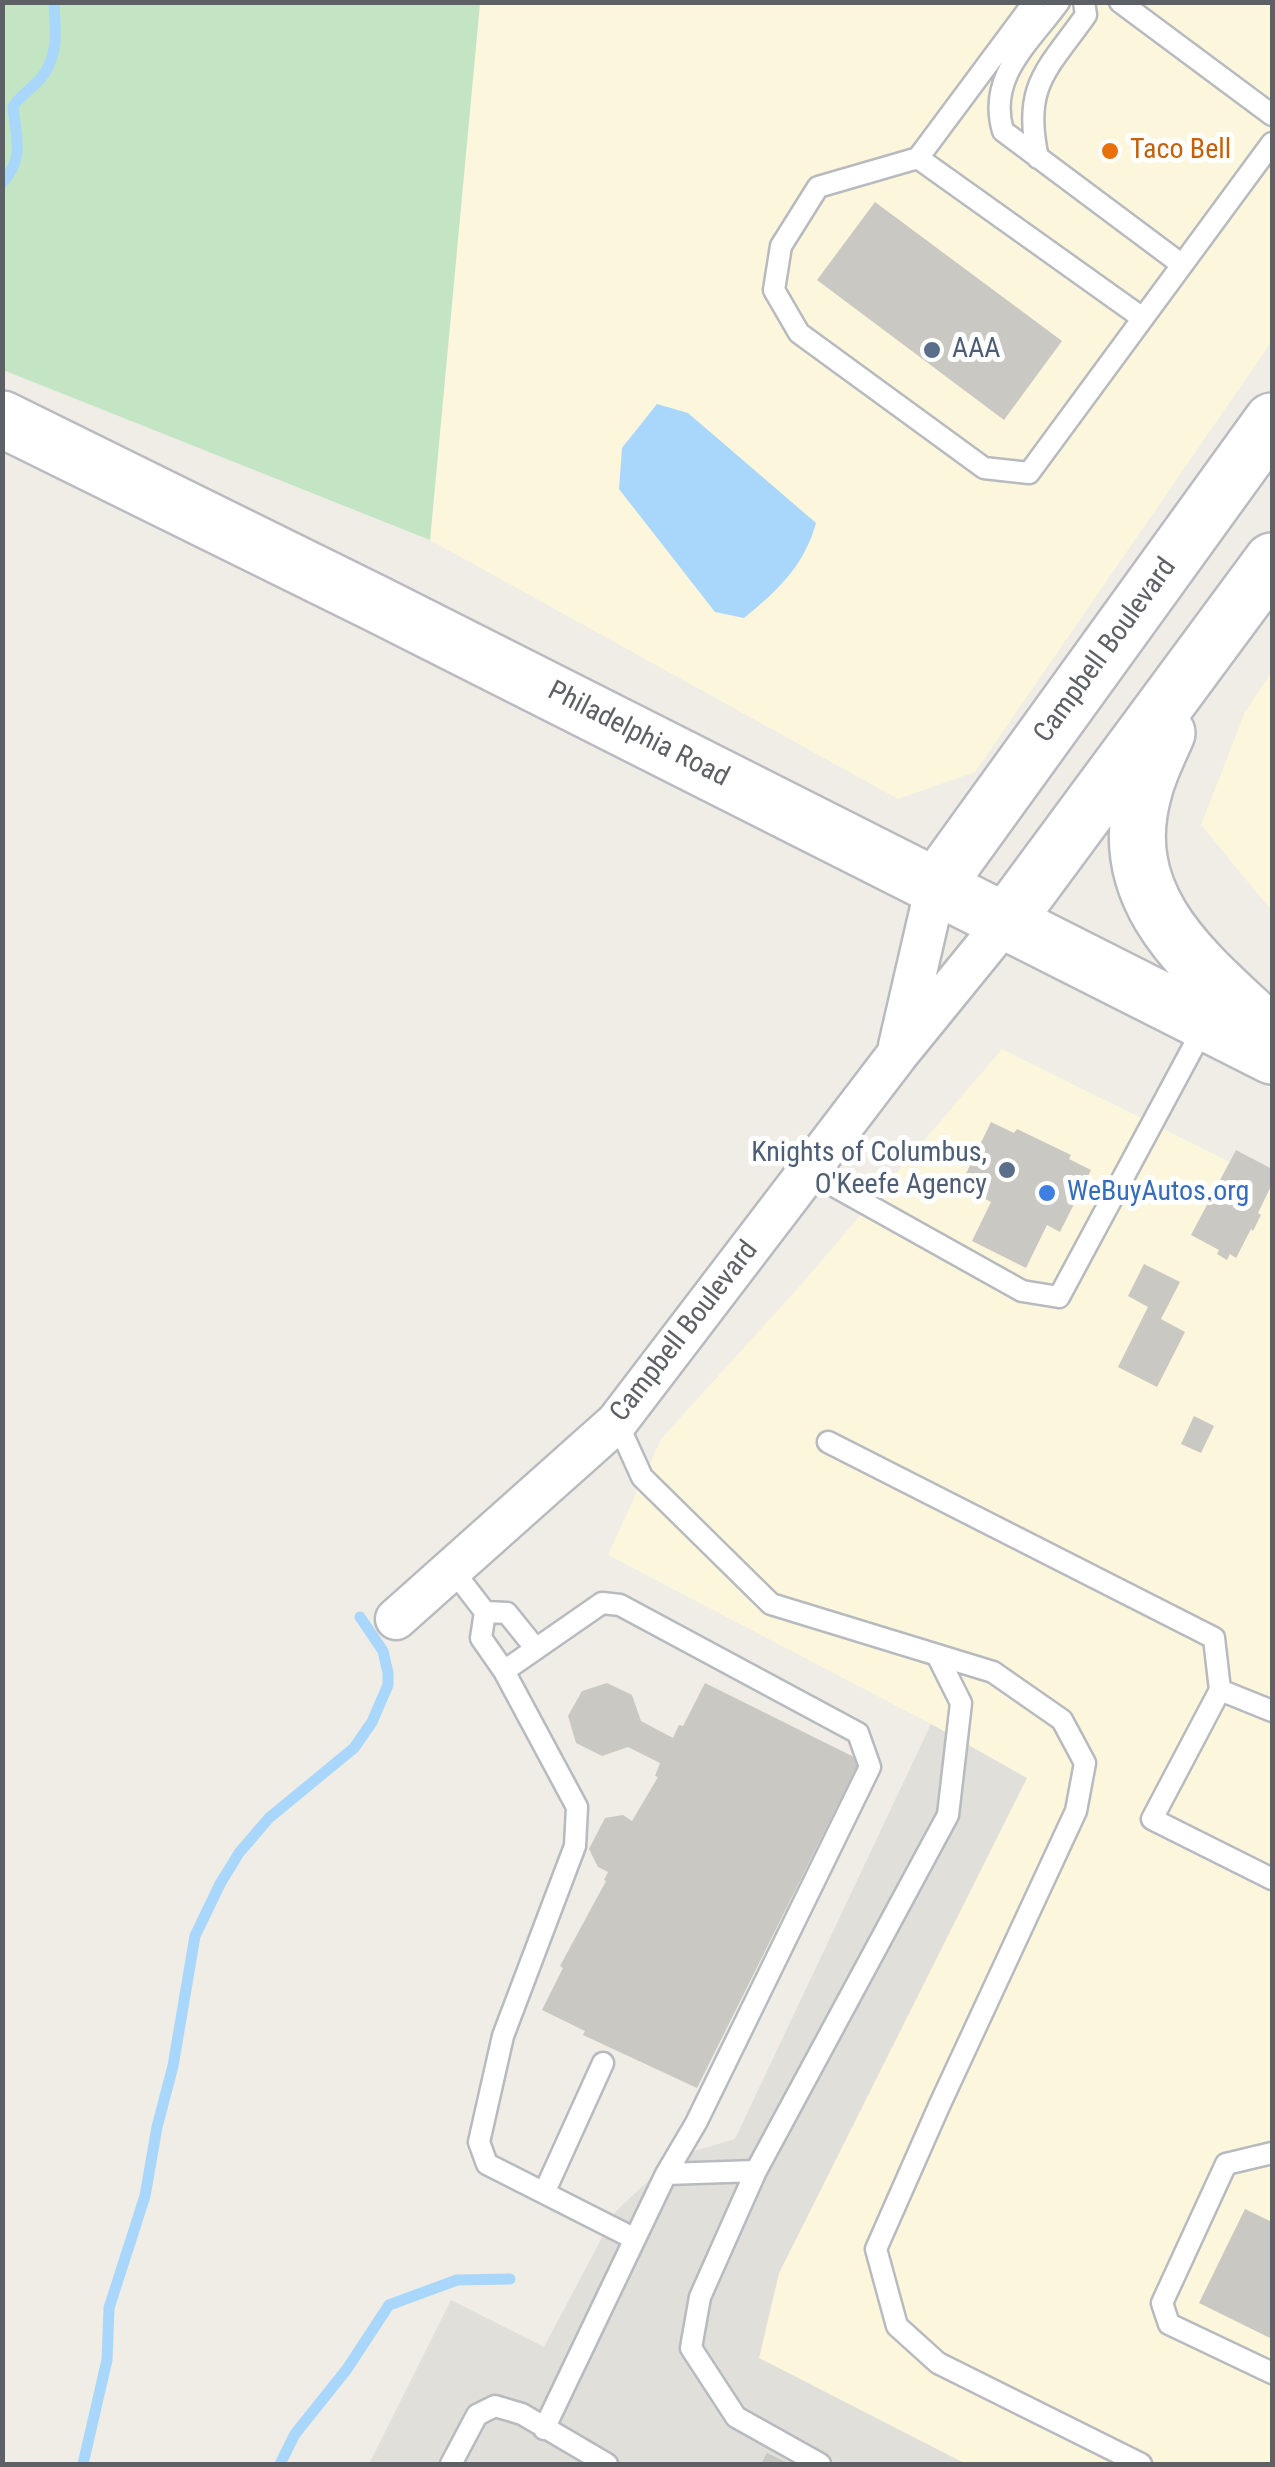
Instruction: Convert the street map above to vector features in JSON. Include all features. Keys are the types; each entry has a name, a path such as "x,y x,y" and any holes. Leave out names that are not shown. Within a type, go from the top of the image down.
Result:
{"main road":[{"name":"Philadelphia Road","path":"2,418 1272,1056"},
{"name":"Campbell Boulevard","path":"936,886 1272,421"},
{"name":"Campbell Boulevard","path":"1006,921 1272,561"},
{"path":"1204,652 1144,791 1138,825 1139,852 1147,893 1160,921 1272,1035"}],"street":[{"name":"Campbell Boulevard","path":"897,1055 936,886"},
{"name":"Campbell Boulevard","path":"396,1619 617,1422 897,1055 1006,921"}],"lane":[{"path":"1034,2 918,158 818,187 781,246 774,290 800,332 984,468 1029,473 1272,143"},
{"path":"1060,2 1001,84 997,111 1003,131 1181,264"},
{"path":"1038,158 1032,117 1038,83 1086,15 1084,2"},
{"path":"1120,2 1272,115"},
{"path":"918,158 1142,317"},
{"path":"810,1172 1022,1291 1059,1296 1206,1023"},
{"path":"617,1422 642,1476 771,1604 993,1672 1062,1720 1086,1763 1076,1811 876,2250 897,2326 938,2363 1141,2464"},
{"path":"828,1442 1214,1638 1220,1690 1152,1819 1272,1879"},
{"path":"452,1568 485,1612 481,1638 504,1671 577,1807 575,1846 503,2036 479,2142 487,2164 635,2239"},
{"path":"504,1671 602,1603 620,1605 858,1733 870,1766 696,2123 666,2174 544,2429"},
{"path":"485,1612 507,1613 536,1649"},
{"path":"820,2464 736,2417 690,2348 700,2297 756,2171 948,1814 962,1704 937,1655"},
{"path":"1220,1690 1272,1711"},
{"path":"544,2193 603,2063"},
{"path":"1272,2153 1226,2164 1162,2303 1169,2324 1272,2374"},
{"path":"666,2174 756,2171"},
{"path":"452,2464 477,2415 486,2408 509,2408 583,2459 607,2464"}],"shaded area":[{"path":"480,3 1272,3 1272,341 975,772 898,799 430,540"},
{"path":"1272,671 1272,911 1201,825 1245,712"},
{"path":"1002,1049 1272,1183 1272,2464 966,2464 759,2358 779,2273 1026,1778 608,1555 661,1439 799,1287"},
{"path":"931,1724 1027,1778 779,2273 759,2358 966,2464 369,2464 451,2300 544,2347 616,2211 674,2157 735,2139"}],"green space":[{"path":"2,3 480,3 430,540 3,370"}],"water":[{"path":"657,404 688,413 816,523 788,576 744,618 715,612 619,489 622,448"}],"building":[{"path":"875,202 1062,341 1004,420 817,280"},
{"path":"991,1122 1014,1133 1017,1129 1071,1155 1069,1159 1091,1170 1060,1232 1047,1225 1026,1268 972,1241 991,1202 960,1186"},
{"path":"1236,1150 1272,1169 1272,1184 1253,1231 1236,1258 1230,1254 1227,1260 1217,1254 1219,1250 1191,1235"},
{"path":"1144,1264 1180,1282 1161,1319 1185,1332 1157,1387 1118,1367 1148,1307 1128,1296"},
{"path":"1194,1416 1214,1426 1201,1453 1181,1444"},
{"path":"607,1683 632,1695 641,1721 673,1738 705,1683 860,1760 697,2088 583,2035 585,2031 542,2010 563,1968 560,1966 606,1881 608,1872 598,1867 589,1849 605,1818 623,1815 632,1821 658,1777 655,1776 660,1763 628,1747 602,1756 576,1743 568,1716 582,1691"},
{"path":"1245,2209 1272,2222 1272,2339 1199,2303"},
{"path":"767,2453 790,2464 761,2464"}],"waterway":[{"path":"2,183 16,156 13,107 41,78 51,60 55,42 54,2"},
{"path":"83,2464 107,2360 109,2308 145,2196 195,1936 239,1853 269,1818 354,1748 372,1722 388,1685 388,1673 383,1651 360,1617"},
{"path":"280,2464 295,2434 347,2369 389,2305 457,2280 510,2279"}],"place":[{"name":"Taco Bell","path":"1110,151"},
{"name":"AAA","path":"932,350"},
{"name":"Knights of Columbus, O'Keefe Agency","path":"1007,1170"},
{"name":"WeBuyAutos.org","path":"1047,1193"}]}
